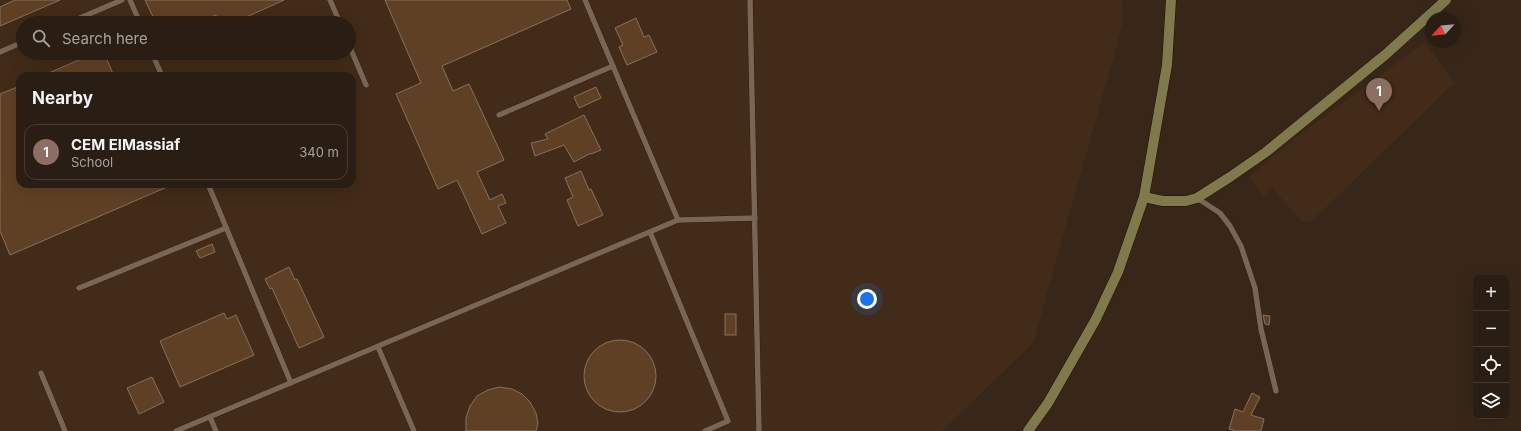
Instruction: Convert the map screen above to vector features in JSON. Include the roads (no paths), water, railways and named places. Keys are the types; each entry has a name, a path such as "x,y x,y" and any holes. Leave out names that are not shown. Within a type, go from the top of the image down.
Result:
{"main road":[{"path":"1028,431 1048,403 1096,319 1118,272 1144,197 1167,66 1171,0"},
{"path":"1144,197 1173,202 1186,201 1197,198 1230,178 1266,152 1385,55 1446,0"}],"lane":[{"path":"84,16 122,0"},
{"path":"130,0 137,16"},
{"path":"330,0 337,16"},
{"path":"585,0 678,220"},
{"path":"750,0 759,431"},
{"path":"0,52 16,45"},
{"path":"155,60 160,72"},
{"path":"355,60 366,86"},
{"path":"499,115 613,66"},
{"path":"210,188 291,383"},
{"path":"1197,198 1220,213 1230,226 1241,246 1255,288 1261,329 1276,392"},
{"path":"176,431 678,220 755,218"},
{"path":"79,288 226,228"},
{"path":"650,232 728,421 705,431"},
{"path":"378,347 414,431"},
{"path":"41,373 65,431"},
{"path":"210,417 216,431"}],"place":[{"name":"CEM ElMassiaf","path":"1379,111"}]}
